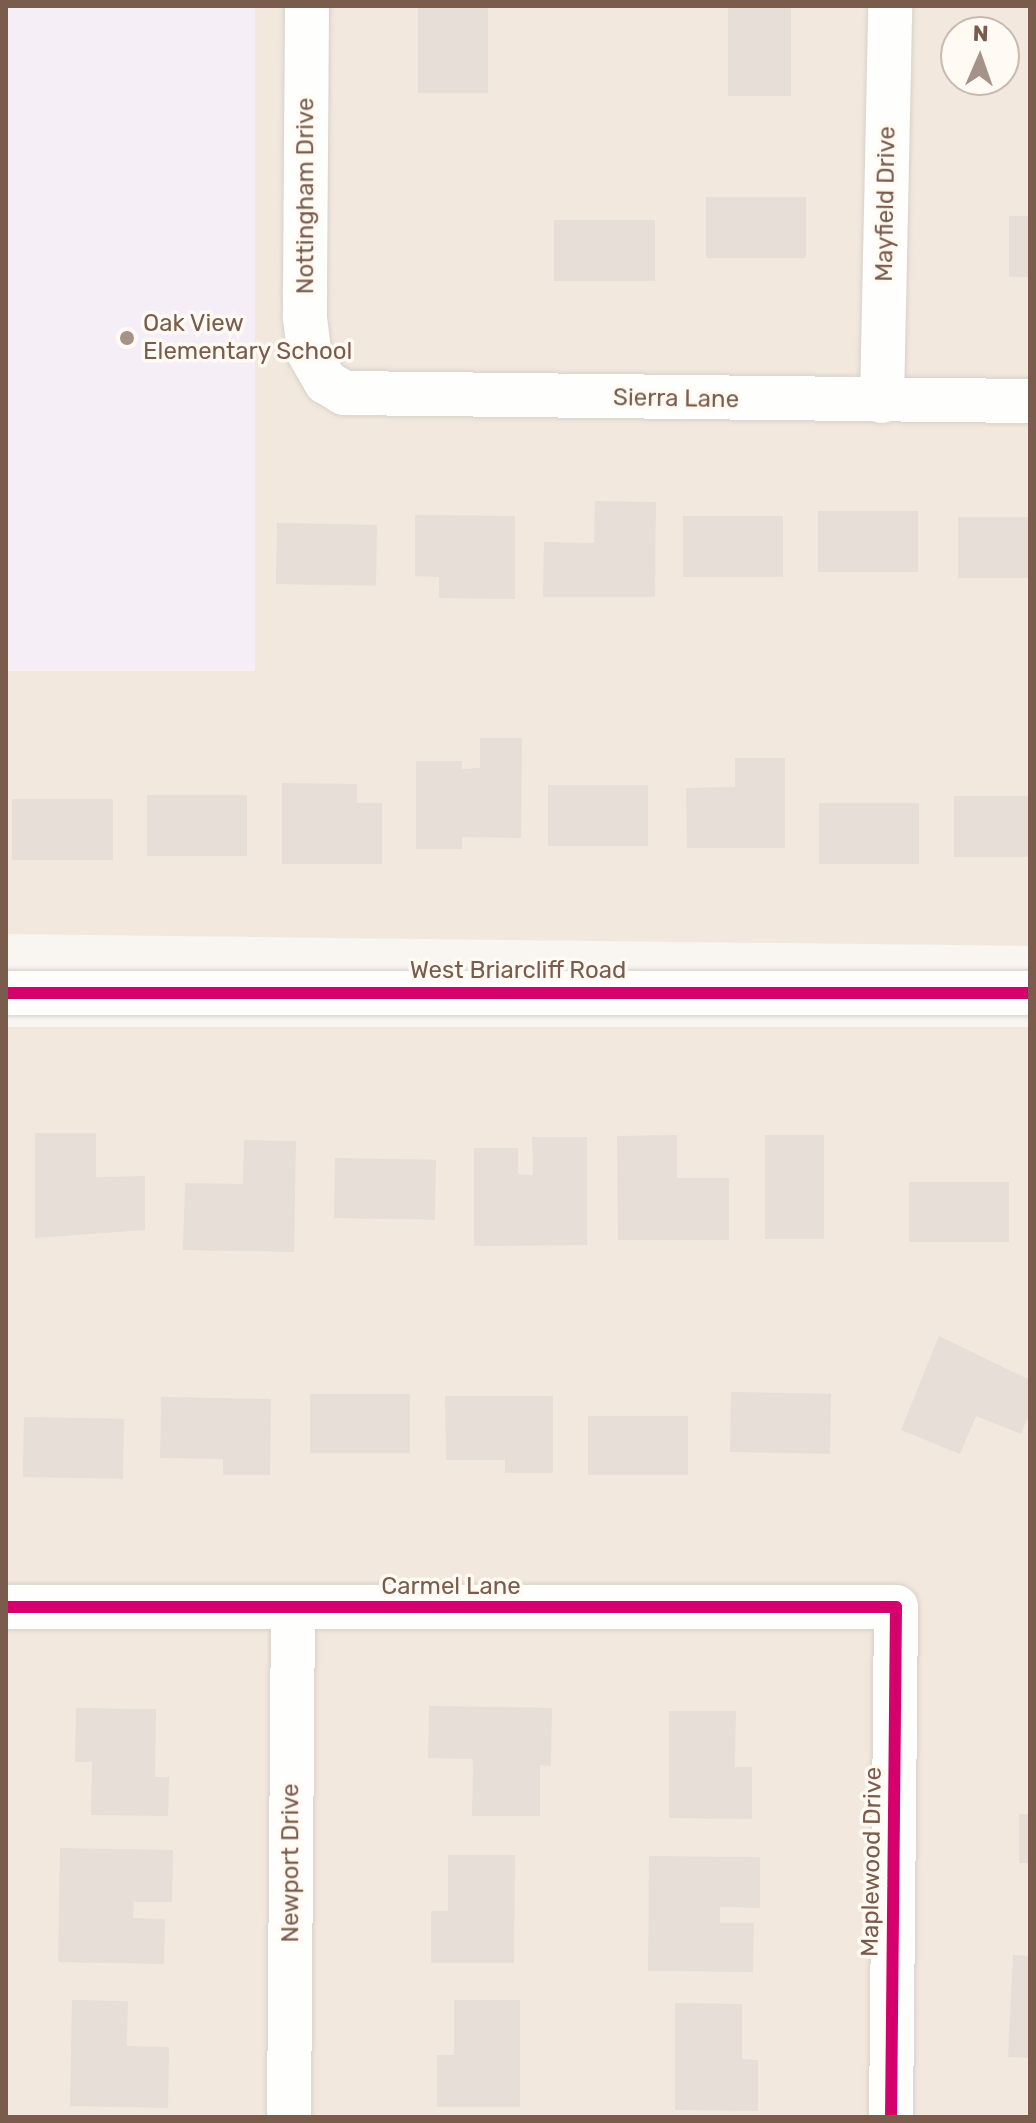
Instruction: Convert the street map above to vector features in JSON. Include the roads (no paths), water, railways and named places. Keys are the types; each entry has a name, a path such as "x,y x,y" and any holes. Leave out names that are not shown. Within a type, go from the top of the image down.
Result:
{"street":[{"name":"Nottingham Drive","path":"307,6 305,318 309,353 326,382"},
{"name":"Mayfield Drive","path":"882,401 890,6"},
{"name":"Sierra Lane","path":"326,382 361,397 1030,401"},
{"name":"West Briarcliff Road","path":"6,993 1030,993"},
{"name":"Carmel Lane","path":"6,1607 293,1610 896,1607"},
{"name":"Maplewood Drive","path":"891,2117 896,1607"},
{"name":"Newport Drive","path":"289,2117 293,1610"}],"place":[{"name":"Oak View Elementary School","path":"127,338"}]}
